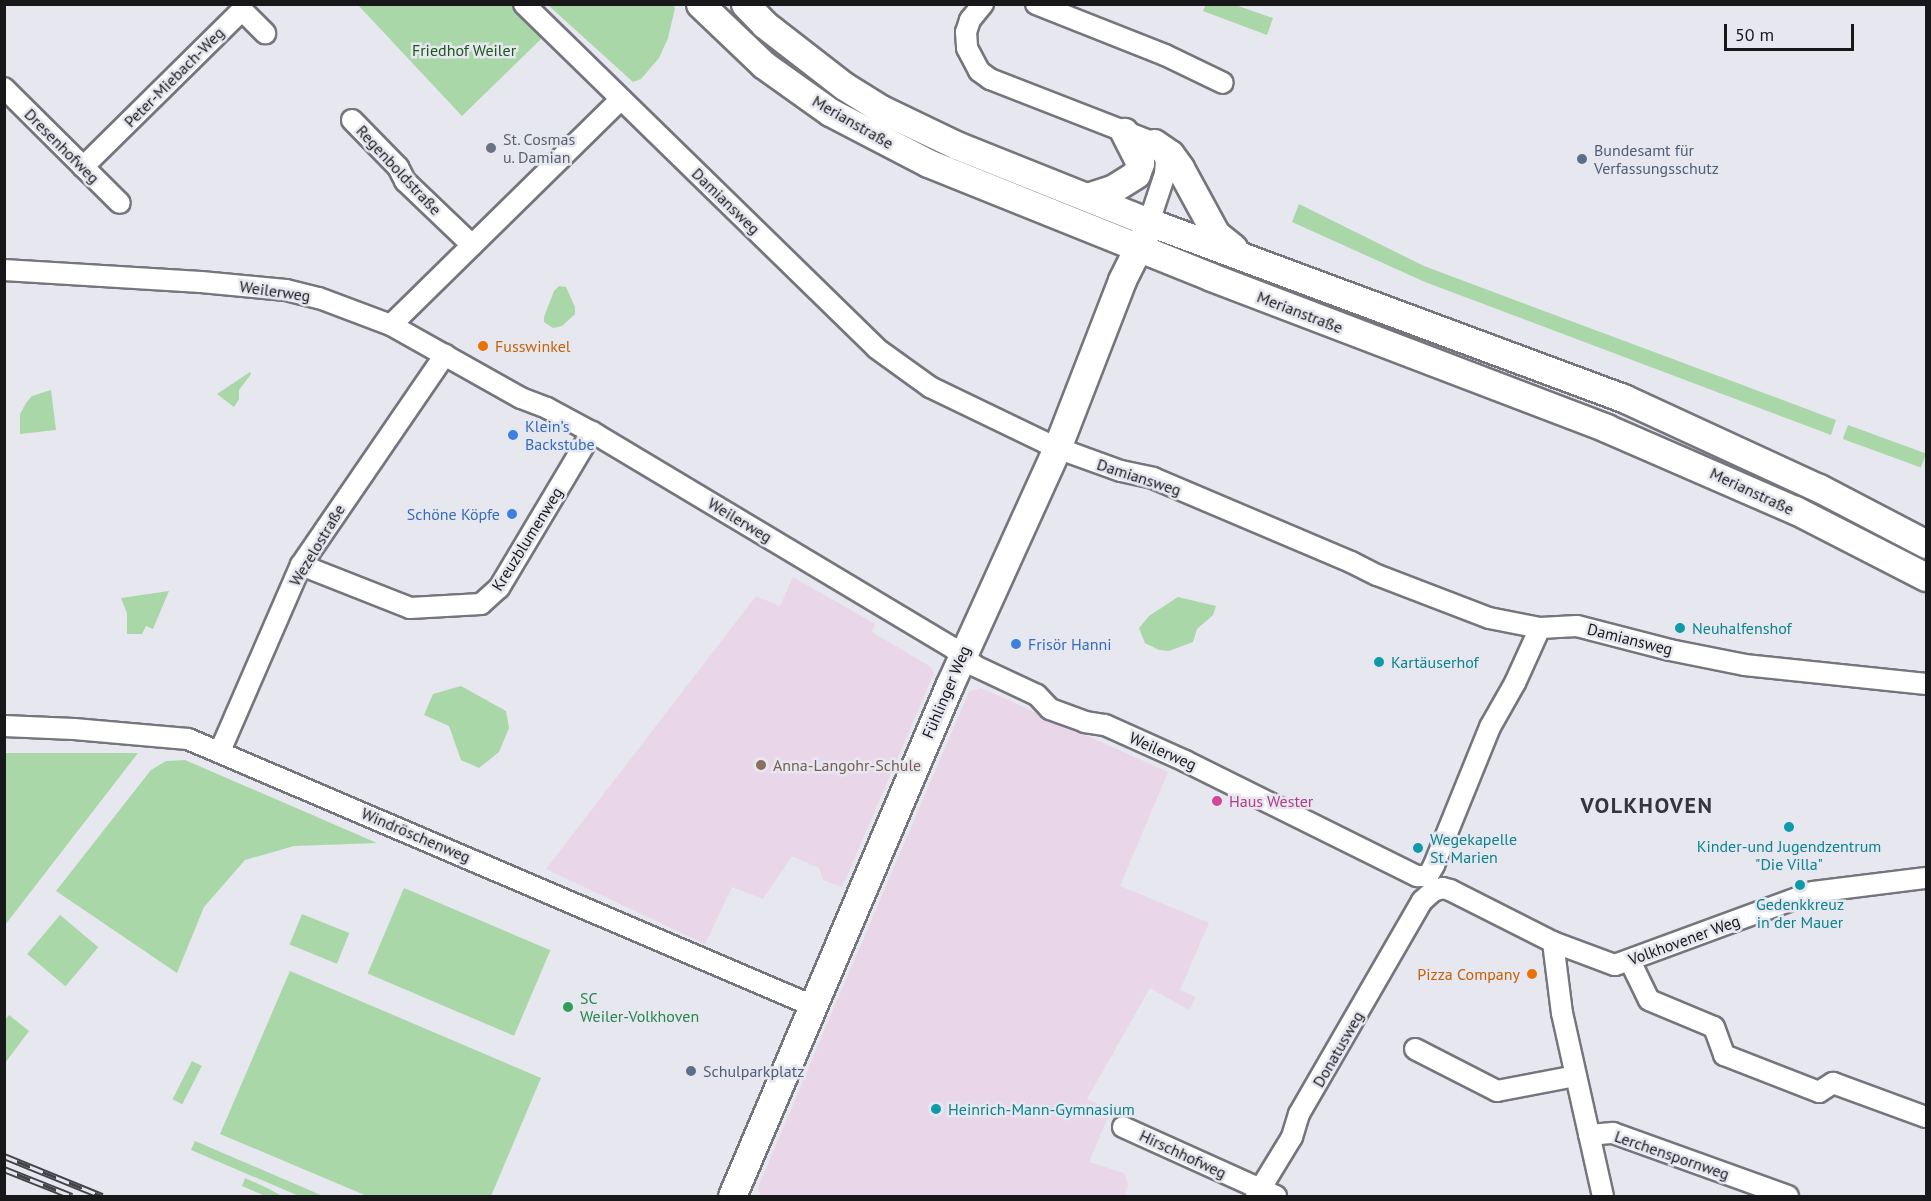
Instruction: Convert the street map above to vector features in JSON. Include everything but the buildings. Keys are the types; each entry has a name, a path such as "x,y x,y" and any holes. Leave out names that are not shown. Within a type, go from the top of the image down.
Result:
{"street":[{"name":"Damiansweg","path":"524,4 876,348 900,368 930,387 1056,448 1121,471 1153,478 1352,562 1377,575 1490,618 1540,628 1577,626 1670,650 1745,665 1926,684"},
{"name":"Merianstraße","path":"700,4 764,65 830,112 928,163 1139,249 1606,428 1795,510 1926,577"},
{"name":"Merianstraße","path":"745,4 764,24 844,86 881,109 978,155 1149,222 1239,253 1623,398 1809,483 1926,544"},
{"path":"982,4 970,20 966,32 967,48 979,71 990,79 1154,143 1170,154 1216,234 1239,253"},
{"path":"1036,4 1165,55 1223,83"},
{"name":"Peter-Miebach-Weg","path":"83,167 242,10 265,33"},
{"name":"Dresenhofweg","path":"4,88 120,203"},
{"path":"391,325 621,99"},
{"name":"Regenboldstraße","path":"352,120 398,166 405,181 472,245"},
{"path":"1087,197 1118,186 1136,174 1140,163 1124,132"},
{"path":"1149,222 1166,174 1166,160 1154,143"},
{"name":"Fühlinger Weg","path":"732,1197 962,656 1056,448 1120,285 1139,249 1149,222"},
{"name":"Weilerweg","path":"4,270 201,282 286,290 319,298 391,325 521,398 547,408 592,432 891,610 975,666 1037,695 1050,709 1085,722 1105,725 1185,760 1417,876 1428,876 1434,865 1490,727 1515,683 1540,628"},
{"name":"Wezelostraße","path":"220,751 301,565 445,355"},
{"name":"Kreuzblumenweg","path":"301,565 410,608 481,604 499,588 592,432"},
{"name":"Windröschenweg","path":"4,726 74,729 188,739 813,1006"},
{"name":"Volkhovener Weg","path":"1422,901 1433,891 1443,888 1450,890 1553,942 1601,962 1615,965 1813,892 1926,878"},
{"name":"Donatusweg","path":"1264,1194 1292,1137 1299,1114 1422,901"},
{"name":"Lerchenspornweg","path":"1553,942 1562,1013 1603,1197"},
{"path":"1630,961 1649,1000 1714,1027 1724,1055 1819,1092 1833,1083 1926,1117"},
{"path":"1415,1049 1497,1091 1576,1076"},
{"name":"Hirschhofweg","path":"1123,1126 1264,1194"},
{"name":"Lerchenspornweg","path":"1589,1135 1613,1133 1788,1197"}],"shaded area":[{"name":"Anna-Langohr-Schule","path":"793,577 875,624 872,632 931,667 934,673 842,887 823,880 819,868 792,856 763,899 732,887 705,944 546,869 756,596 780,606"},
{"path":"981,688 1168,772 1120,886 1209,923 1180,990 1196,997 1189,1010 1150,988 1087,1099 1111,1110 1089,1162 1124,1173 1128,1184 1125,1196 765,1196 760,1194 758,1188 969,692"}],"green space":[{"path":"1206,4 1235,5 1273,18 1267,35 1203,11"},
{"name":"Friedhof Weiler","path":"358,5 511,5 543,37 462,116"},
{"path":"548,5 673,5 675,8 668,38 659,58 641,79 633,82"},
{"path":"1299,204 1424,266 1836,420 1831,435 1425,282 1292,222"},
{"path":"559,286 566,287 575,307 575,314 562,326 553,328 544,322 544,317 554,291"},
{"path":"250,372 251,374 239,390 239,399 234,407 217,394"},
{"path":"51,390 56,430 20,434 20,414 26,403 32,396"},
{"path":"1848,425 1926,453 1921,467 1843,439"},
{"path":"169,591 153,629 146,626 142,634 127,634 127,613 121,598"},
{"path":"1178,597 1216,606 1213,615 1197,629 1193,642 1169,651 1159,650 1145,643 1139,628 1149,616"},
{"path":"461,686 506,711 509,728 499,752 479,768 461,760 449,726 424,715 433,694"},
{"path":"4,753 138,753 5,925"},
{"path":"185,760 377,843 294,846 245,860 204,907 177,973 56,891 151,770 166,761"},
{"path":"404,888 550,950 514,1036 368,974"},
{"path":"302,914 349,933 337,964 290,945"},
{"path":"60,915 98,947 66,986 27,954"},
{"path":"290,971 541,1078 491,1196 367,1196 220,1134"},
{"path":"9,1015 29,1031 5,1063 5,1020"},
{"path":"192,1061 202,1066 182,1104 172,1099"},
{"path":"195,1141 323,1196 299,1196 191,1150"},
{"path":"245,1178 282,1196 263,1195 242,1186"}],"railway":[{"path":"4,1156 102,1196"},
{"path":"4,1169 72,1196"}],"place":[{"name":"St. Cosmas u. Damian","path":"491,148"},
{"name":"Bundesamt für Verfassungsschutz","path":"1582,159"},
{"name":"Fusswinkel","path":"483,346"},
{"name":"Klein’s Backstube","path":"513,435"},
{"name":"Schöne Köpfe","path":"512,514"},
{"name":"Neuhalfenshof","path":"1680,628"},
{"name":"Frisör Hanni","path":"1016,644"},
{"name":"Kartäuserhof","path":"1379,662"},
{"name":"Anna-Langohr-Schule","path":"761,765"},
{"name":"Haus Wester","path":"1217,801"},
{"name":"Kinder-und Jugendzentrum \"Die Villa\"","path":"1789,827"},
{"name":"Wegekapelle St. Marien","path":"1418,848"},
{"name":"Gedenkkreuz in der Mauer","path":"1800,885"},
{"name":"Pizza Company","path":"1532,974"},
{"name":"SC Weiler-Volkhoven","path":"568,1007"},
{"name":"Schulparkplatz","path":"691,1071"},
{"name":"Heinrich-Mann-Gymnasium","path":"936,1109"}],"district":[{"name":"VOLKHOVEN","path":"1647,806"}]}
